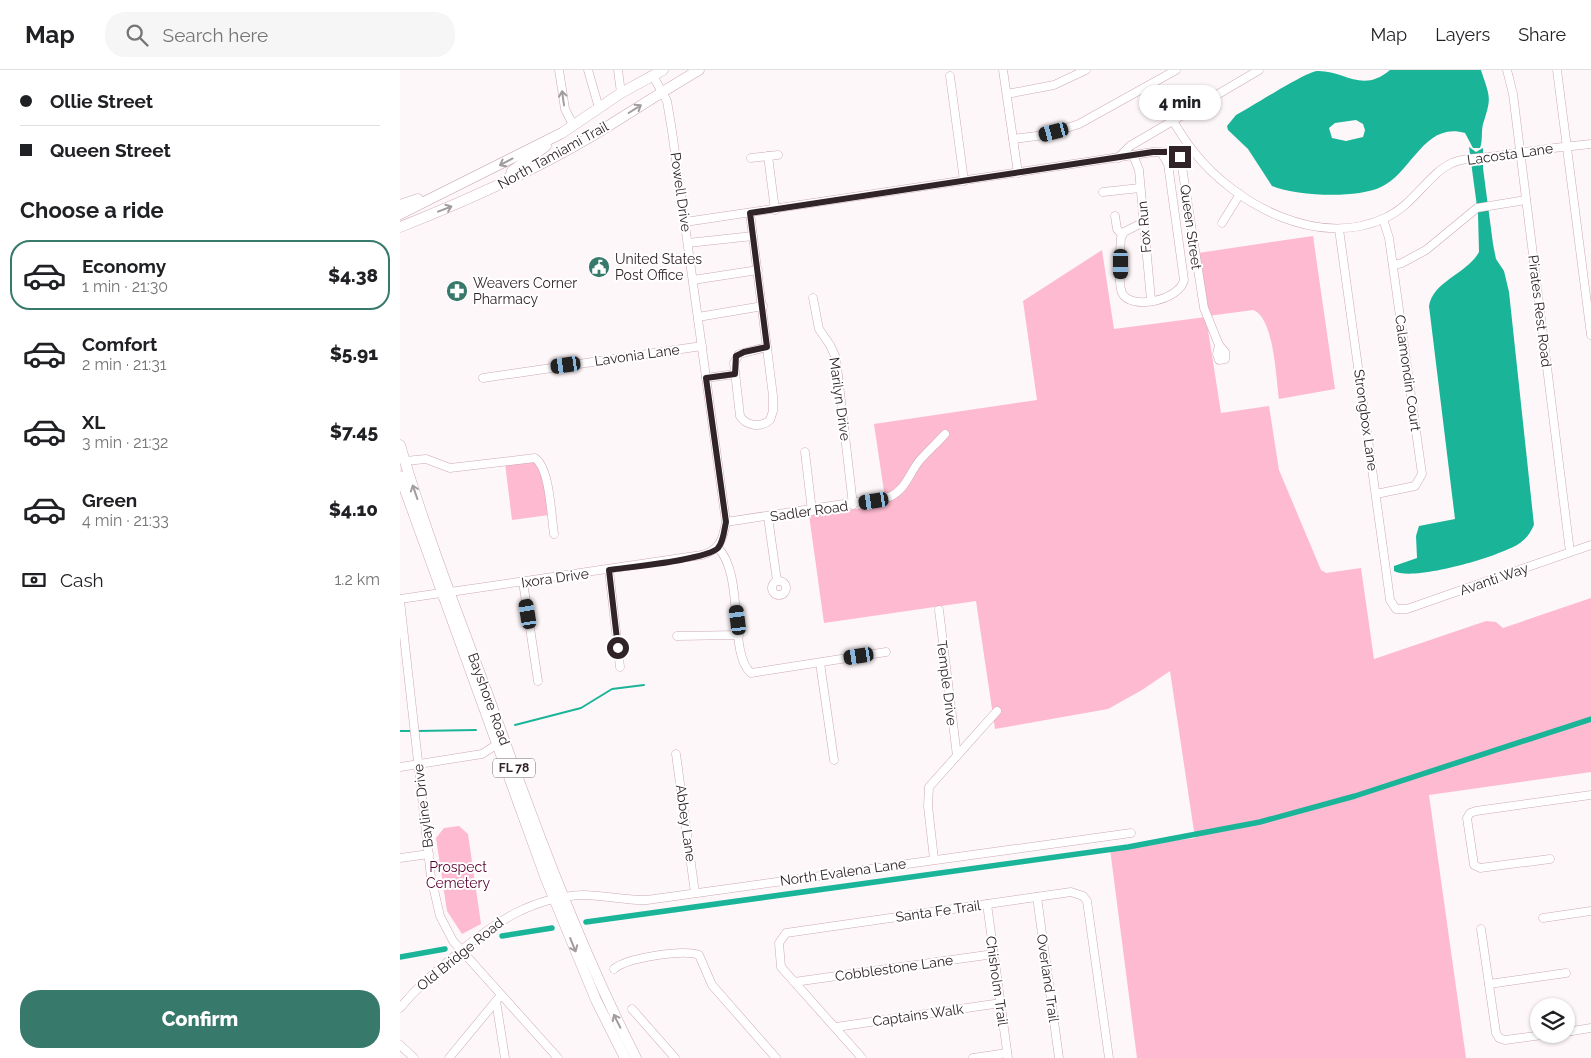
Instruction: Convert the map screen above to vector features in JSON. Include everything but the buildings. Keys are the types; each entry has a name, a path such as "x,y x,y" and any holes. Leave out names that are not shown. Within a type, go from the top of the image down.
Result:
{"main road":[{"name":"North Tamiami Trail","path":"400,214 562,133 621,93 663,70"},
{"name":"North Tamiami Trail","path":"400,227 458,204 509,180 591,136 699,70"},
{"path":"509,180 512,171 562,133"},
{"path":"400,205 462,184"},
{"name":"Bayshore Road","path":"400,446 445,593 496,744 559,899 636,1058"},
{"path":"400,476 412,513 417,517 445,593"},
{"name":"Bayshore Road","path":"445,593 490,702 593,992 625,1058"}],"street":[{"path":"560,70 565,109 573,125"},
{"path":"588,70 599,108"},
{"path":"618,70 621,93"},
{"path":"1004,70 1018,173"},
{"path":"1007,94 1054,85 1086,70"},
{"path":"1013,140 1045,134 1079,124 1176,70"},
{"path":"1118,158 1130,146 1259,70"},
{"name":"Pirates Rest Road","path":"1507,70 1513,94 1570,552"},
{"path":"1557,70 1591,335"},
{"name":"Powell Drive","path":"654,76 663,91 669,107 726,522 722,541 718,548"},
{"path":"950,76 964,181"},
{"name":"Lacosta Lane","path":"1152,84 1173,121 1201,160 1222,181 1240,194 1277,215 1307,224 1339,229 1383,219 1407,204 1436,174 1451,164 1467,159 1591,144"},
{"path":"1144,222 1124,232 1122,236 1121,289 1128,300 1135,302 1172,295 1183,286 1184,280 1168,164 1161,152"},
{"name":"Queen Street","path":"685,222 1133,155 1176,152 1180,157 1204,308 1220,345"},
{"path":"751,158 778,155"},
{"name":"Fox Run","path":"1133,155 1137,164 1152,300"},
{"path":"768,156 775,210"},
{"path":"1103,192 1140,188"},
{"path":"1222,223 1240,194"},
{"path":"1393,264 1402,262 1426,250 1477,208 1526,200"},
{"path":"750,213 763,306 774,403 772,418 766,423 750,424 742,419 735,374 736,356 744,352 767,347"},
{"path":"1115,216 1117,229 1122,236"},
{"name":"Calamondin Court","path":"1376,494 1415,486 1422,474 1393,264 1383,219"},
{"name":"Strongbox Lane","path":"1339,229 1390,600 1396,609"},
{"path":"688,243 753,236"},
{"path":"693,280 758,270"},
{"name":"Marilyn Drive","path":"813,298 819,329 836,358 853,504"},
{"path":"698,317 763,306"},
{"name":"Lavonia Lane","path":"483,378 702,346"},
{"path":"706,378 735,374"},
{"name":"Sadler Road","path":"726,522 812,511 896,494 920,459 946,434"},
{"path":"805,452 812,511"},
{"path":"404,461 426,460 450,468 535,458 540,462 545,473 554,534"},
{"path":"768,517 777,581"},
{"name":"Avanti Way","path":"1396,609 1408,609 1591,545"},
{"path":"718,548 725,557 732,584 743,664 751,673 886,652"},
{"name":"Ixora Drive","path":"400,600 702,555 718,548"},
{"path":"609,570 620,667"},
{"path":"523,582 538,681"},
{"name":"Bayline Drive","path":"400,600 404,682 414,727 433,888 440,916 461,951 499,998 558,1058"},
{"name":"Temple Drive","path":"938,610 957,756"},
{"path":"677,636 739,635"},
{"path":"820,663 834,760"},
{"path":"934,859 928,806 929,787 997,711"},
{"path":"400,768 482,754 496,744"},
{"name":"Abbey Lane","path":"676,754 695,893"},
{"path":"1550,859 1480,868 1474,865 1467,818 1470,813 1476,811 1591,795"},
{"name":"North Evalena Lane","path":"559,899 596,896 630,901 1131,833"},
{"path":"400,858 429,854"},
{"name":"Santa Fe Trail","path":"862,1058 836,1027 784,972 779,961 779,943 786,933 1078,892 1087,902 1109,1058"},
{"name":"Overland Trail","path":"1037,897 1059,1058"},
{"name":"Old Bridge Road","path":"400,1008 421,983 485,931 509,915 541,901 559,899"},
{"name":"Chisholm Trail","path":"987,904 1008,1056"},
{"path":"1543,918 1591,911"},
{"path":"1482,929 1496,1033 1499,1038 1504,1040 1530,1037"},
{"path":"614,969 627,961 685,952 699,955 712,985 775,1058"},
{"name":"Cobblestone Lane","path":"794,982 994,954"},
{"path":"1490,984 1566,973"},
{"path":"449,1058 499,998"},
{"path":"499,998 505,1058"},
{"name":"Captains Walk","path":"836,1027 1000,1003"},
{"path":"632,1009 676,1058"},
{"path":"1575,1031 1591,1028"},
{"path":"400,1045 414,1058"},
{"path":"973,1058 1008,1056"}],"green space":[{"path":"1313,236 1335,389 1279,399 1273,349 1266,324 1260,315 1253,310 1208,316 1198,253"},
{"path":"1102,250 1114,329 1206,317 1221,413 1269,406 1279,470 1321,570 1326,573 1361,568 1374,659 1486,621 1496,622 1503,628 1591,598 1591,772 1429,795 1466,1058 1137,1058 1110,849 1195,838 1170,671 1142,690 1108,709 995,729 976,601 824,623 809,515 886,505 874,424 1037,400 1023,301"},
{"path":"533,460 541,467 549,515 512,520 505,463"},
{"name":"Prospect Cemetery","path":"459,826 468,834 481,924 462,934 447,911 436,838 444,828"}],"shaded area":[{"path":"1390,70 1481,70 1489,102 1482,127 1480,148 1473,148 1465,133 1451,131 1439,134 1419,150 1392,180 1381,187 1370,191 1342,195 1311,194 1272,186 1248,149 1228,130 1227,126 1236,115 1311,73 1317,71 1327,72 1362,81 1380,77","holes":["1356,120 1363,124 1365,130 1363,137 1346,141 1332,138 1329,128 1335,123"]},
{"path":"1469,147 1476,152 1483,148 1483,168 1493,244 1496,259 1504,271 1509,292 1534,525 1520,543 1495,554 1457,566 1419,573 1404,573 1394,571 1394,566 1417,558 1416,536 1419,526 1455,519 1429,306 1437,290 1474,260 1479,252 1478,214"}],"waterway":[{"path":"515,725 581,708 612,689 644,685"},
{"path":"586,922 1128,847 1260,822 1355,796 1591,719"},
{"path":"417,731 476,730"},
{"path":"400,731 413,731"},
{"path":"502,936 552,928"},
{"path":"400,957 445,949"}],"place":[{"name":"United States Post Office","path":"599,267"},
{"name":"Weavers Corner Pharmacy","path":"457,291"}],"route":[{"path":"618,648 609,570 710,553 718,548 722,541 726,522 706,378 735,374 734,363 736,356 744,352 767,347 750,213 1153,152 1176,152 1180,157"}]}
